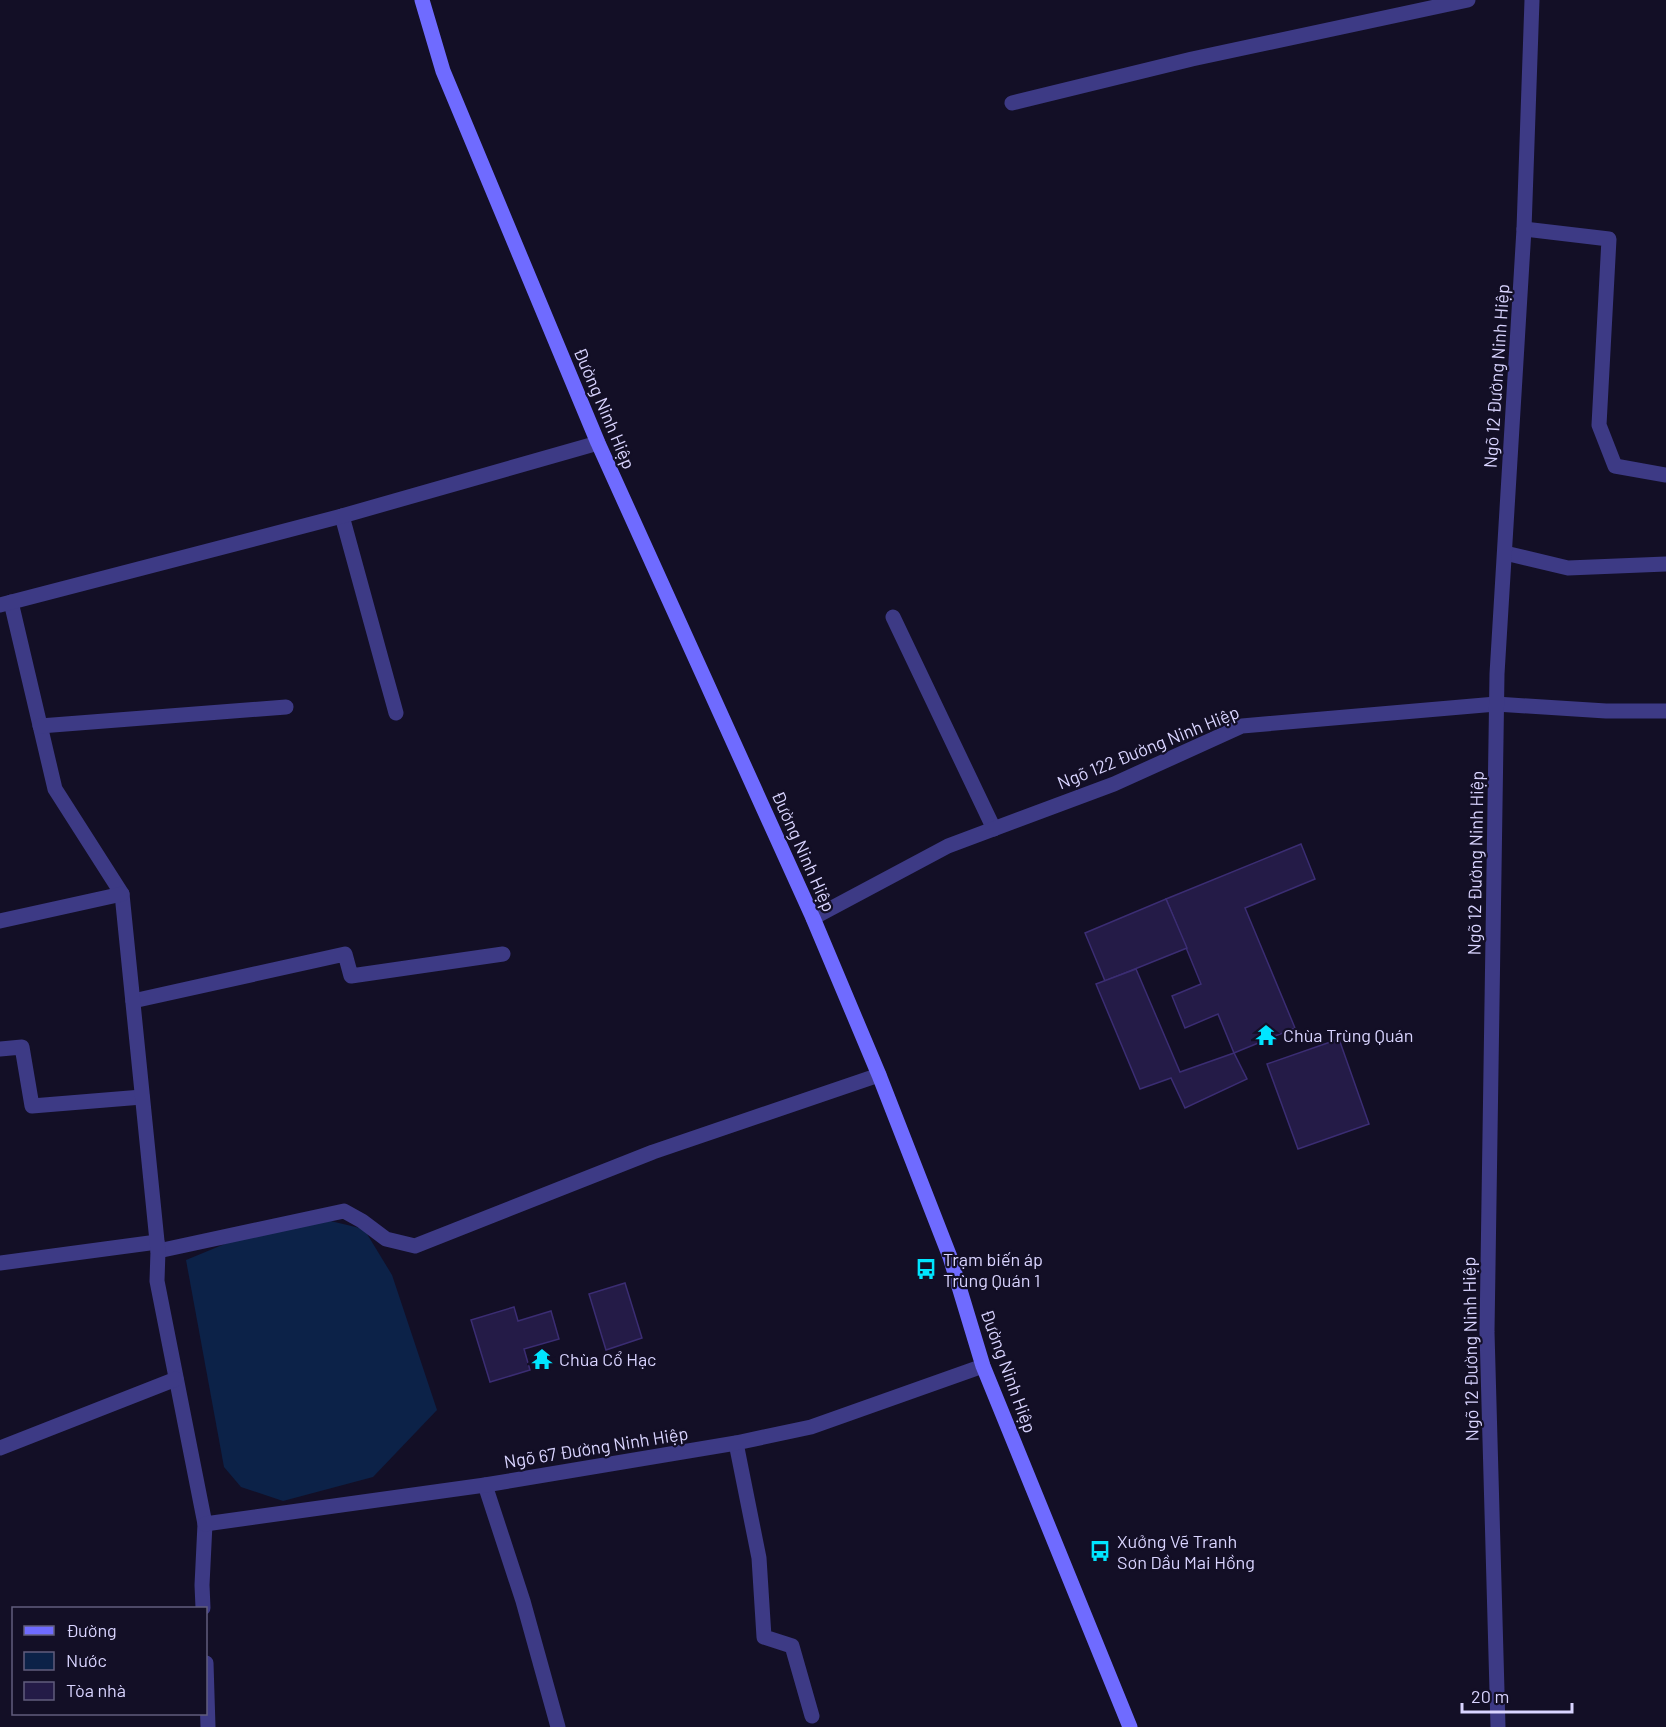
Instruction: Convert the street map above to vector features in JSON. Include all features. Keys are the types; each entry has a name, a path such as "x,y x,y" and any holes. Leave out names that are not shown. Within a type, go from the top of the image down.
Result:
{"main road":[{"name":"Đường Ninh Hiệp","path":"422,0 443,70 598,443 813,918 879,1075 950,1257 983,1366 1130,1727"}],"street":[{"path":"1012,103 1192,59 1468,0"},
{"name":"Ngõ 12 Đường Ninh Hiệp","path":"1498,1727 1487,1332 1496,704 1524,229 1532,0"},
{"path":"1524,229 1609,239 1599,425 1615,466 1666,475"},
{"path":"203,1607 205,1524 157,1281 157,1246 122,894 55,789 40,726 5,603 342,516 598,443"},
{"path":"342,516 396,713"},
{"path":"1504,553 1568,568 1666,564"},
{"path":"893,617 994,829"},
{"name":"Ngõ 122 Đường Ninh Hiệp","path":"813,918 948,846 1114,784 1242,726 1496,704 1606,711 1666,711"},
{"path":"40,726 286,707"},
{"path":"0,921 122,894"},
{"path":"133,1001 345,954 351,976 503,954"},
{"path":"0,1049 22,1047 32,1106 142,1097"},
{"path":"0,1263 157,1246 344,1212 362,1221 386,1239 415,1246 653,1152 879,1075"},
{"name":"Ngõ 67 Đường Ninh Hiệp","path":"205,1524 485,1485 736,1443 811,1427 983,1366"},
{"path":"0,1448 176,1379"},
{"path":"736,1443 759,1558 764,1637 792,1646 812,1716"},
{"path":"485,1485 523,1601 558,1727"},
{"path":"207,1695 208,1727"}],"water":[{"path":"318,1218 364,1229 392,1275 437,1410 373,1477 283,1501 241,1487 224,1467 186,1260 232,1241"}],"building":[{"path":"1301,844 1315,879 1245,908 1295,1028 1234,1053 1218,1014 1185,1028 1172,996 1201,984 1166,899"},
{"path":"1166,899 1187,948 1105,981 1085,933"},
{"path":"1136,969 1180,1072 1234,1053 1247,1079 1185,1108 1171,1078 1140,1089 1096,984"},
{"path":"1339,1039 1369,1124 1298,1149 1267,1064"},
{"path":"625,1283 642,1338 606,1350 589,1294"},
{"path":"514,1307 518,1321 551,1311 559,1339 524,1349 530,1370 490,1382 471,1320"}],"place":[{"name":"Chùa Trùng Quán","path":"1266,1035"},
{"name":"Trạm biến áp Trùng Quán 1","path":"926,1269"},
{"name":"Chùa Cổ Hạc","path":"542,1359"},
{"name":"Xưởng Vẽ Tranh Sơn Dầu Mai Hồng","path":"1100,1551"}]}
